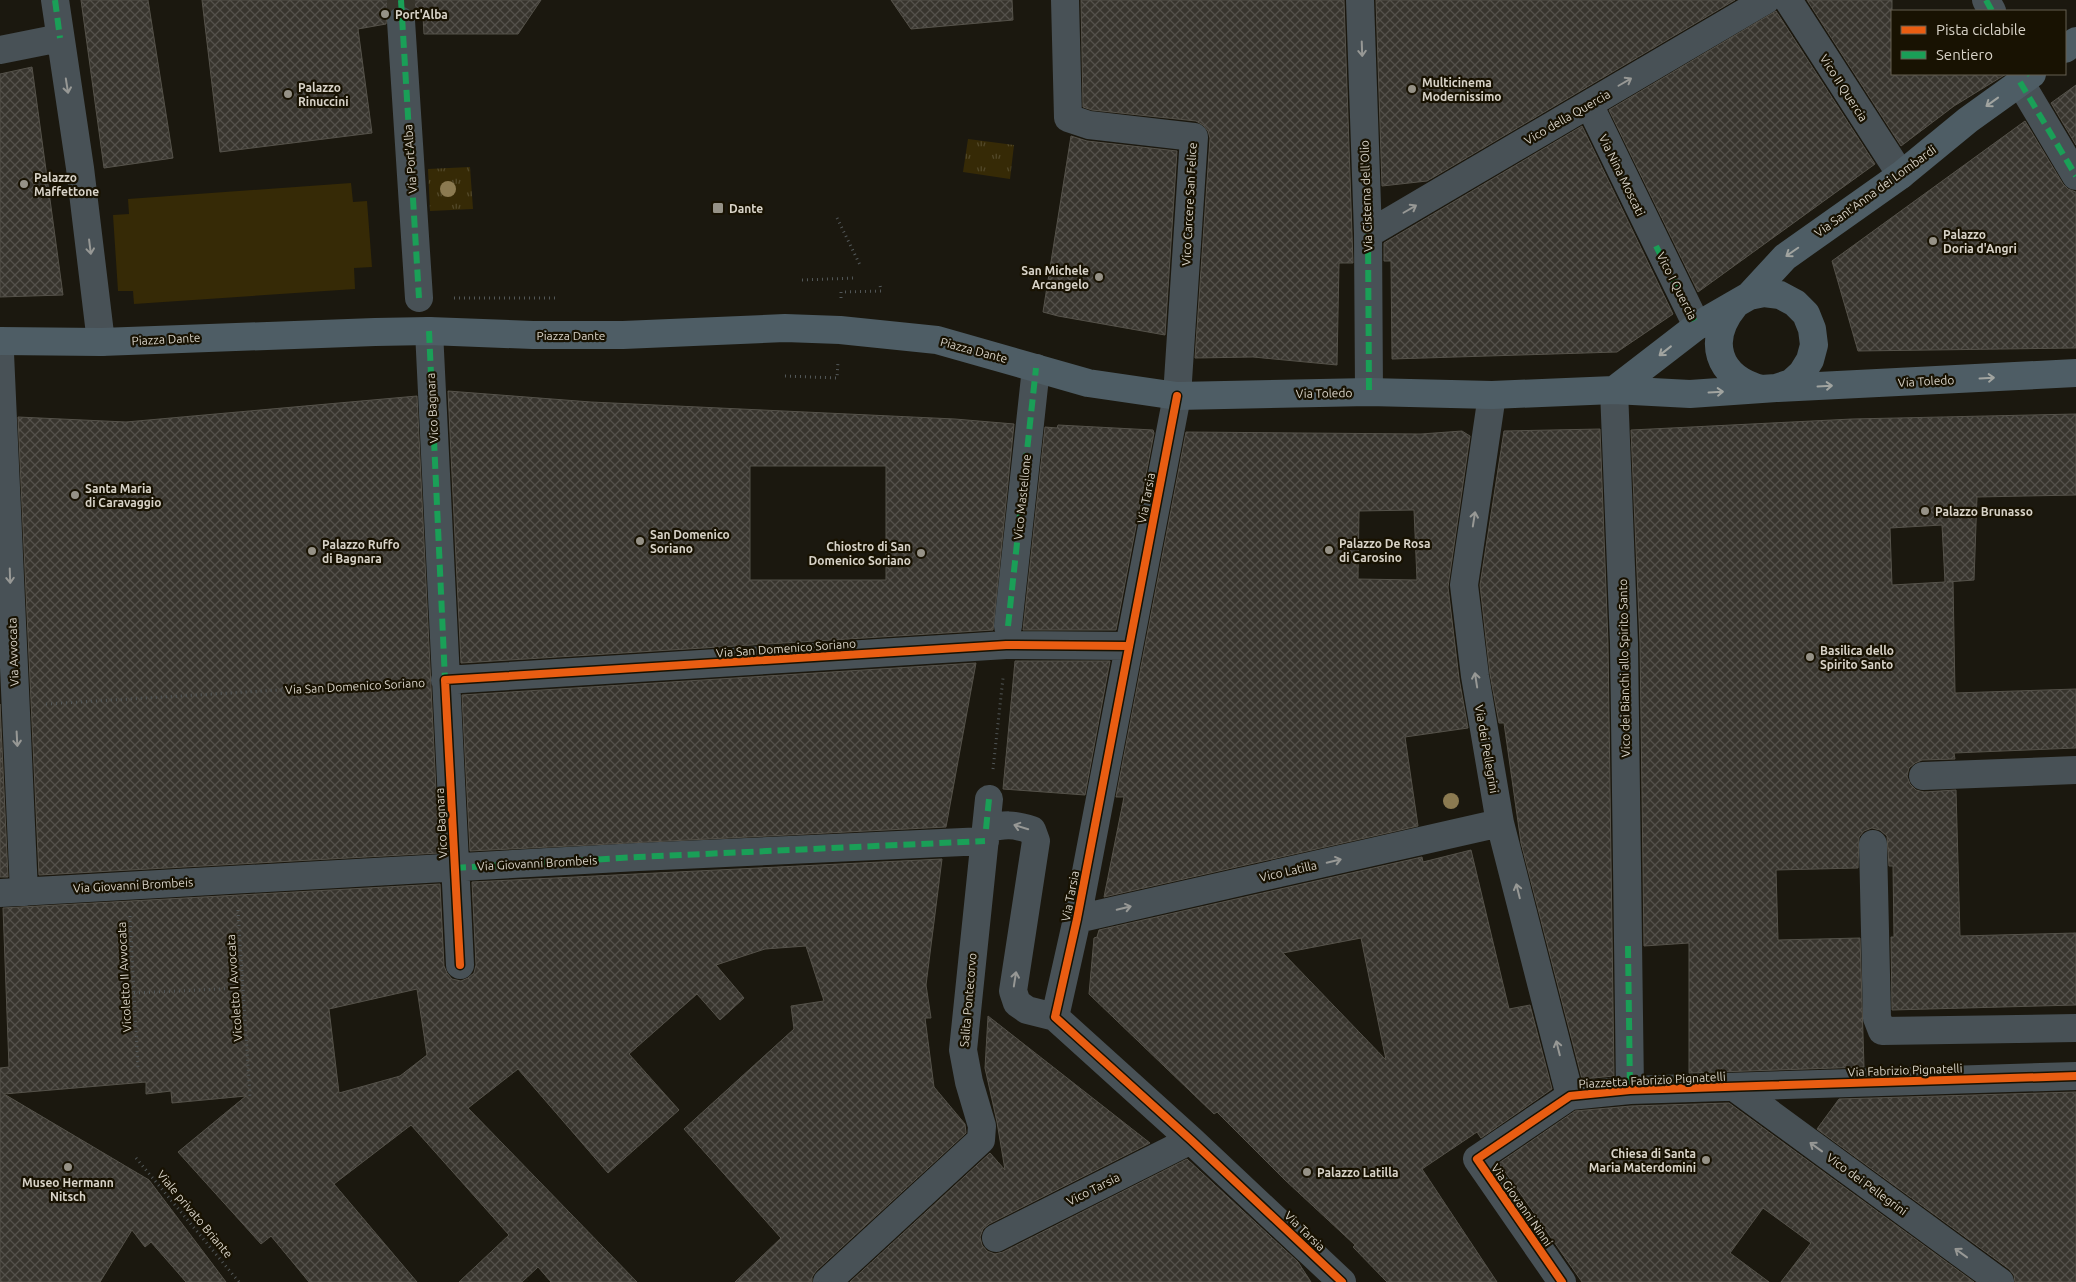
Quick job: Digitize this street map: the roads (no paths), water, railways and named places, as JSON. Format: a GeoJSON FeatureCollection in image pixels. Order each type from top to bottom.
{"type":"FeatureCollection","features":[{"type":"Feature","properties":{"kind":"main road","name":"Via Sant'Anna dei Lombardi"},"geometry":{"type":"LineString","coordinates":[[1742,301],[1786,257],[1901,175],[1968,120],[2028,76]]}},
{"type":"Feature","properties":{"kind":"main road"},"geometry":{"type":"LineString","coordinates":[[1614,390],[1697,326],[1742,301],[1764,293],[1780,295],[1794,303],[1806,314],[1812,329],[1814,345],[1810,360],[1802,373],[1790,383],[1768,389],[1746,385],[1733,376],[1724,364],[1719,348],[1719,332],[1725,317],[1742,301]]}},
{"type":"Feature","properties":{"kind":"main road","name":"Piazza Dante"},"geometry":{"type":"LineString","coordinates":[[0,341],[102,342],[328,332],[429,331],[533,336],[614,335],[785,328],[840,330],[937,340],[1036,368]]}},
{"type":"Feature","properties":{"kind":"main road","name":"Via Toledo"},"geometry":{"type":"LineString","coordinates":[[1036,368],[1088,383],[1177,396],[1369,392],[1492,396],[1614,390],[1690,394],[2076,373]]}},
{"type":"Feature","properties":{"kind":"street"},"geometry":{"type":"LineString","coordinates":[[55,0],[80,168],[102,342]]}},
{"type":"Feature","properties":{"kind":"street","name":"Vico Carcere San Felice"},"geometry":{"type":"LineString","coordinates":[[1065,0],[1068,118],[1089,125],[1194,137],[1177,396]]}},
{"type":"Feature","properties":{"kind":"street","name":"Via Cisterna dell'Olio"},"geometry":{"type":"LineString","coordinates":[[1360,0],[1368,234],[1369,392]]}},
{"type":"Feature","properties":{"kind":"street","name":"Vico della Quercia"},"geometry":{"type":"LineString","coordinates":[[1368,234],[1766,0]]}},
{"type":"Feature","properties":{"kind":"street","name":"Vico II Quercia"},"geometry":{"type":"LineString","coordinates":[[1788,0],[1901,175]]}},
{"type":"Feature","properties":{"kind":"street","name":"Via Port'Alba"},"geometry":{"type":"LineString","coordinates":[[401,21],[419,298]]}},
{"type":"Feature","properties":{"kind":"street"},"geometry":{"type":"LineString","coordinates":[[0,50],[60,38]]}},
{"type":"Feature","properties":{"kind":"street"},"geometry":{"type":"LineString","coordinates":[[2028,76],[2076,176]]}},
{"type":"Feature","properties":{"kind":"street","name":"Via Nina Moscati"},"geometry":{"type":"LineString","coordinates":[[1588,104],[1656,246]]}},
{"type":"Feature","properties":{"kind":"street","name":"Vico I Quercia"},"geometry":{"type":"LineString","coordinates":[[1656,246],[1697,326]]}},
{"type":"Feature","properties":{"kind":"street","name":"Vico Bagnara"},"geometry":{"type":"LineString","coordinates":[[429,331],[460,965]]}},
{"type":"Feature","properties":{"kind":"street","name":"Via Avvocata"},"geometry":{"type":"LineString","coordinates":[[0,353],[12,892]]}},
{"type":"Feature","properties":{"kind":"street","name":"Vico Mastellone"},"geometry":{"type":"LineString","coordinates":[[1008,626],[1036,368]]}},
{"type":"Feature","properties":{"kind":"street","name":"Vico dei Bianchi allo Spirito Santo"},"geometry":{"type":"LineString","coordinates":[[1614,390],[1624,643],[1630,1090]]}},
{"type":"Feature","properties":{"kind":"street","name":"Via Tarsia"},"geometry":{"type":"LineString","coordinates":[[1055,1017],[1077,919],[1177,396]]}},
{"type":"Feature","properties":{"kind":"street","name":"Via dei Pellegrini"},"geometry":{"type":"LineString","coordinates":[[1492,396],[1464,585],[1475,676],[1500,823],[1570,1096]]}},
{"type":"Feature","properties":{"kind":"street","name":"Via San Domenico Soriano"},"geometry":{"type":"LineString","coordinates":[[445,680],[1006,645],[1129,646]]}},
{"type":"Feature","properties":{"kind":"street"},"geometry":{"type":"LineString","coordinates":[[1923,776],[2076,770]]}},
{"type":"Feature","properties":{"kind":"street"},"geometry":{"type":"LineString","coordinates":[[985,835],[989,799]]}},
{"type":"Feature","properties":{"kind":"street","name":"Vico Latilla"},"geometry":{"type":"LineString","coordinates":[[1077,919],[1500,823]]}},
{"type":"Feature","properties":{"kind":"street","name":"Via Tarsia"},"geometry":{"type":"LineString","coordinates":[[985,835],[1003,824],[1015,824],[1032,830],[1036,841],[1013,990],[1016,1003],[1027,1010],[1055,1017],[1191,1140],[1342,1282]]}},
{"type":"Feature","properties":{"kind":"street","name":"Via Giovanni Brombeis"},"geometry":{"type":"LineString","coordinates":[[12,892],[454,868],[985,835]]}},
{"type":"Feature","properties":{"kind":"street","name":"Salita Pontecorvo"},"geometry":{"type":"LineString","coordinates":[[827,1282],[981,1140],[982,1126],[969,1082],[963,1050],[985,835]]}},
{"type":"Feature","properties":{"kind":"street"},"geometry":{"type":"LineString","coordinates":[[1873,844],[1877,1018],[1882,1032],[2076,1028]]}},
{"type":"Feature","properties":{"kind":"street","name":"Via Fabrizio Pignatelli"},"geometry":{"type":"LineString","coordinates":[[1734,1087],[2076,1076]]}},
{"type":"Feature","properties":{"kind":"street","name":"Piazzetta Fabrizio Pignatelli"},"geometry":{"type":"LineString","coordinates":[[1570,1096],[1630,1090],[1734,1087]]}},
{"type":"Feature","properties":{"kind":"street","name":"Vico dei Pellegrini"},"geometry":{"type":"LineString","coordinates":[[1734,1087],[2000,1282]]}},
{"type":"Feature","properties":{"kind":"street","name":"Via Giovanni Ninni"},"geometry":{"type":"LineString","coordinates":[[1562,1282],[1477,1159],[1570,1096]]}},
{"type":"Feature","properties":{"kind":"street","name":"Vico Tarsia"},"geometry":{"type":"LineString","coordinates":[[996,1238],[1191,1140]]}},
{"type":"Feature","properties":{"kind":"tunnel"},"geometry":{"type":"LineString","coordinates":[[401,0],[401,21]]}},
{"type":"Feature","properties":{"kind":"place","name":"Port'Alba"},"geometry":{"type":"Point","coordinates":[385,14]}},
{"type":"Feature","properties":{"kind":"place","name":"Multicinema Modernissimo"},"geometry":{"type":"Point","coordinates":[1412,89]}},
{"type":"Feature","properties":{"kind":"place","name":"Palazzo Rinuccini"},"geometry":{"type":"Point","coordinates":[288,94]}},
{"type":"Feature","properties":{"kind":"place","name":"Palazzo Maffettone"},"geometry":{"type":"Point","coordinates":[24,184]}},
{"type":"Feature","properties":{"kind":"place","name":"Dante"},"geometry":{"type":"Point","coordinates":[718,208]}},
{"type":"Feature","properties":{"kind":"place","name":"Palazzo Doria d'Angri"},"geometry":{"type":"Point","coordinates":[1933,241]}},
{"type":"Feature","properties":{"kind":"place","name":"San Michele Arcangelo"},"geometry":{"type":"Point","coordinates":[1099,277]}},
{"type":"Feature","properties":{"kind":"place","name":"Santa Maria di Caravaggio"},"geometry":{"type":"Point","coordinates":[75,495]}},
{"type":"Feature","properties":{"kind":"place","name":"Palazzo Brunasso"},"geometry":{"type":"Point","coordinates":[1925,511]}},
{"type":"Feature","properties":{"kind":"place","name":"San Domenico Soriano"},"geometry":{"type":"Point","coordinates":[640,541]}},
{"type":"Feature","properties":{"kind":"place","name":"Palazzo De Rosa di Carosino"},"geometry":{"type":"Point","coordinates":[1329,550]}},
{"type":"Feature","properties":{"kind":"place","name":"Palazzo Ruffo di Bagnara"},"geometry":{"type":"Point","coordinates":[312,551]}},
{"type":"Feature","properties":{"kind":"place","name":"Chiostro di San Domenico Soriano"},"geometry":{"type":"Point","coordinates":[921,553]}},
{"type":"Feature","properties":{"kind":"place","name":"Basilica dello Spirito Santo"},"geometry":{"type":"Point","coordinates":[1810,657]}},
{"type":"Feature","properties":{"kind":"place","name":"Chiesa di Santa Maria Materdomini"},"geometry":{"type":"Point","coordinates":[1706,1160]}},
{"type":"Feature","properties":{"kind":"place","name":"Museo Hermann Nitsch"},"geometry":{"type":"Point","coordinates":[68,1167]}},
{"type":"Feature","properties":{"kind":"place","name":"Palazzo Latilla"},"geometry":{"type":"Point","coordinates":[1307,1172]}}]}
